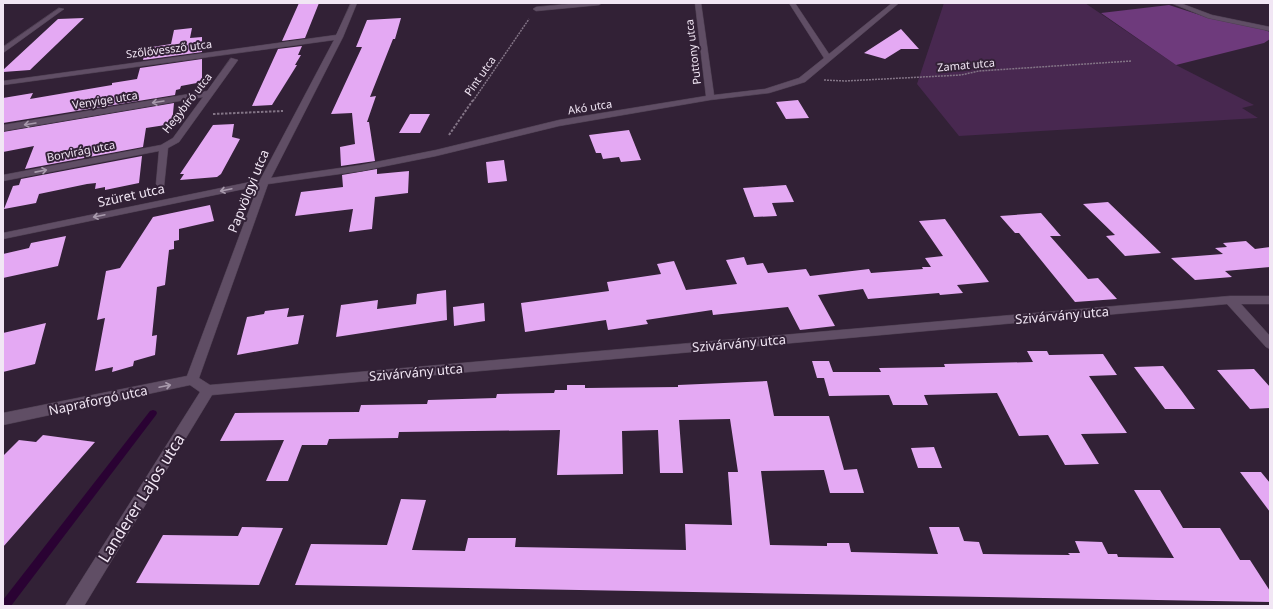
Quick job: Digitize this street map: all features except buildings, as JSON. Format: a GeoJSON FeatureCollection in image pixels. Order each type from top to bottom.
{"type":"FeatureCollection","features":[{"type":"Feature","properties":{"kind":"street","name":"Papvölgyi utca"},"geometry":{"type":"LineString","coordinates":[[192,380],[264,182],[300,110],[339,38],[354,3]]}},
{"type":"Feature","properties":{"kind":"street"},"geometry":{"type":"LineString","coordinates":[[536,8],[599,3]]}},
{"type":"Feature","properties":{"kind":"street","name":"Puttony utca"},"geometry":{"type":"LineString","coordinates":[[698,3],[710,98]]}},
{"type":"Feature","properties":{"kind":"street"},"geometry":{"type":"LineString","coordinates":[[792,3],[829,59]]}},
{"type":"Feature","properties":{"kind":"street","name":"Akó utca"},"geometry":{"type":"LineString","coordinates":[[264,182],[361,168],[436,153],[559,123],[710,98],[766,91],[802,80],[896,3]]}},
{"type":"Feature","properties":{"kind":"street"},"geometry":{"type":"LineString","coordinates":[[1174,3],[1210,16],[1270,28]]}},
{"type":"Feature","properties":{"kind":"street"},"geometry":{"type":"LineString","coordinates":[[3,51],[60,9]]}},
{"type":"Feature","properties":{"kind":"street","name":"Szőlővessző utca"},"geometry":{"type":"LineString","coordinates":[[3,83],[339,38]]}},
{"type":"Feature","properties":{"kind":"street","name":"Hegybíró utca"},"geometry":{"type":"LineString","coordinates":[[157,204],[164,148],[176,140],[234,60]]}},
{"type":"Feature","properties":{"kind":"street","name":"Venyige utca"},"geometry":{"type":"LineString","coordinates":[[3,128],[210,93]]}},
{"type":"Feature","properties":{"kind":"street","name":"Borvirág utca"},"geometry":{"type":"LineString","coordinates":[[3,178],[164,148]]}},
{"type":"Feature","properties":{"kind":"street","name":"Szüret utca"},"geometry":{"type":"LineString","coordinates":[[3,236],[264,182]]}},
{"type":"Feature","properties":{"kind":"street"},"geometry":{"type":"LineString","coordinates":[[1230,300],[1270,344]]}},
{"type":"Feature","properties":{"kind":"street","name":"Szivárvány utca"},"geometry":{"type":"LineString","coordinates":[[208,390],[1230,300],[1270,300]]}},
{"type":"Feature","properties":{"kind":"street"},"geometry":{"type":"LineString","coordinates":[[192,380],[208,390]]}},
{"type":"Feature","properties":{"kind":"street","name":"Napraforgó utca"},"geometry":{"type":"LineString","coordinates":[[3,419],[192,380]]}},
{"type":"Feature","properties":{"kind":"street","name":"Landerer Lajos utca"},"geometry":{"type":"LineString","coordinates":[[74,606],[208,390]]}},
{"type":"Feature","properties":{"kind":"path","name":"Pint utca"},"geometry":{"type":"LineString","coordinates":[[436,153],[536,8]]}},
{"type":"Feature","properties":{"kind":"path","name":"Zamat utca"},"geometry":{"type":"LineString","coordinates":[[802,80],[845,81],[961,75],[979,71],[1131,61]]}},
{"type":"Feature","properties":{"kind":"path"},"geometry":{"type":"LineString","coordinates":[[194,115],[300,110]]}},
{"type":"Feature","properties":{"kind":"shaded area"},"geometry":{"type":"Polygon","coordinates":[[[944,3],[1085,3],[1176,65],[1254,105],[1242,108],[1258,118],[959,136],[917,84],[944,3]]]}},
{"type":"Feature","properties":{"kind":"shaded area"},"geometry":{"type":"Polygon","coordinates":[[[1169,5],[1203,16],[1262,29],[1270,32],[1270,39],[1264,43],[1176,65],[1101,13],[1169,5]]]}},
{"type":"Feature","properties":{"kind":"waterway"},"geometry":{"type":"LineString","coordinates":[[5,606],[153,413]]}}]}
